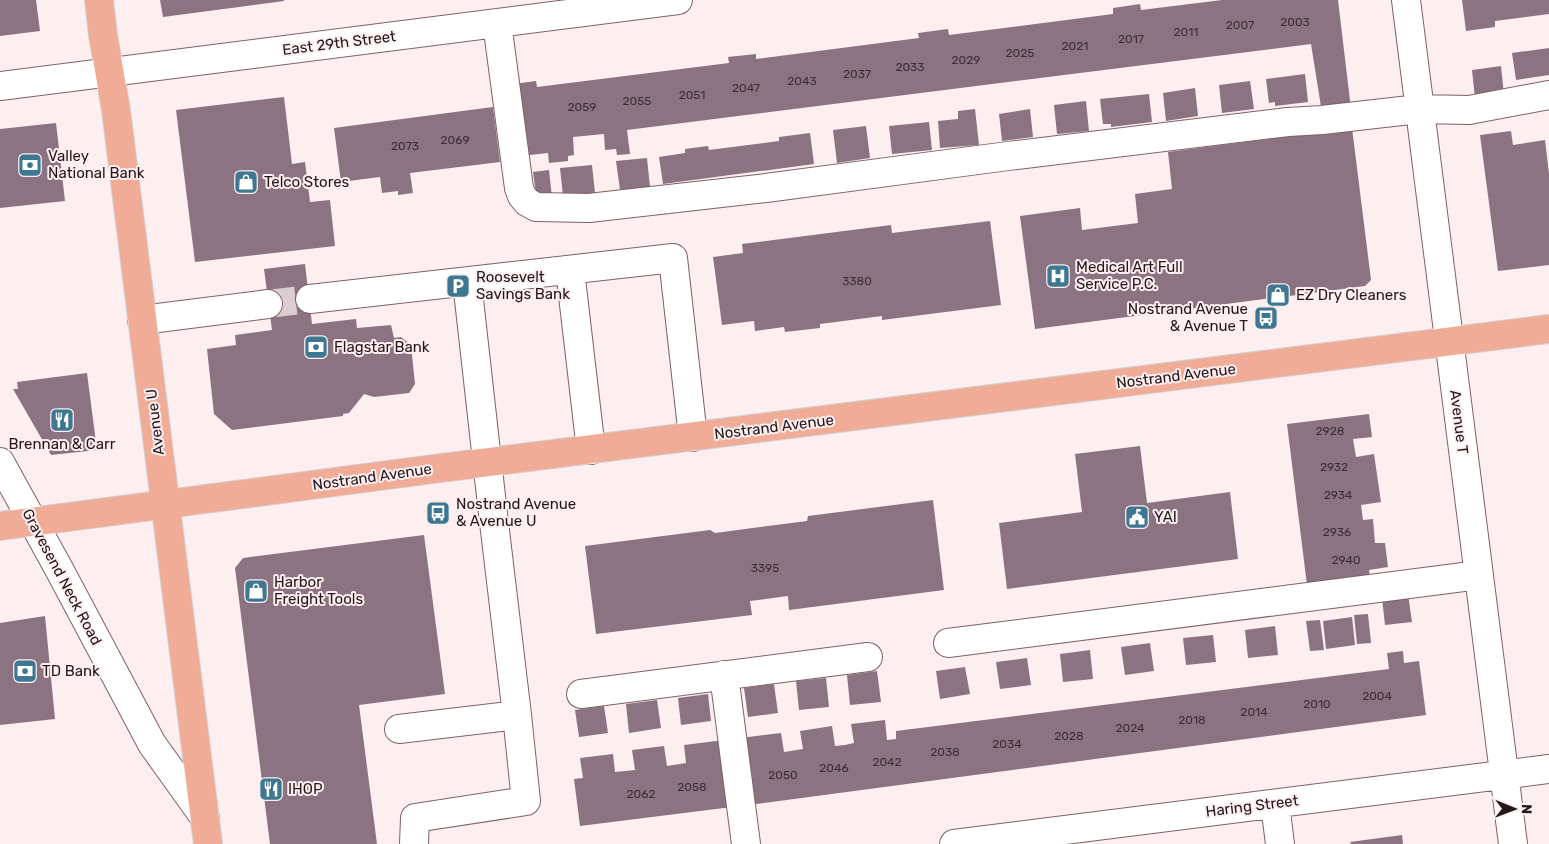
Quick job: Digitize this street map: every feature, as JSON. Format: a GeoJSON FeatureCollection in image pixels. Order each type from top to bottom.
{"type":"FeatureCollection","features":[{"type":"Feature","properties":{"kind":"main road","name":"Avenue U"},"geometry":{"type":"LineString","coordinates":[[99,0],[116,110],[206,831]]}},
{"type":"Feature","properties":{"kind":"main road","name":"Nostrand Avenue"},"geometry":{"type":"LineString","coordinates":[[0,526],[487,462],[1549,329]]}},
{"type":"Feature","properties":{"kind":"street","name":"East 29th Street"},"geometry":{"type":"LineString","coordinates":[[0,86],[678,0]]}},
{"type":"Feature","properties":{"kind":"street","name":"Avenue T"},"geometry":{"type":"LineString","coordinates":[[1406,0],[1513,844]]}},
{"type":"Feature","properties":{"kind":"street"},"geometry":{"type":"LineString","coordinates":[[497,23],[519,188],[522,196],[536,207],[589,208],[766,188],[1278,123],[1419,109],[1469,110],[1549,95]]}},
{"type":"Feature","properties":{"kind":"street"},"geometry":{"type":"LineString","coordinates":[[310,299],[673,258],[694,437]]}},
{"type":"Feature","properties":{"kind":"street"},"geometry":{"type":"LineString","coordinates":[[570,270],[591,450]]}},
{"type":"Feature","properties":{"kind":"street"},"geometry":{"type":"LineString","coordinates":[[414,844],[415,818],[526,801],[466,282]]}},
{"type":"Feature","properties":{"kind":"street"},"geometry":{"type":"LineString","coordinates":[[142,320],[268,304]]}},
{"type":"Feature","properties":{"kind":"street","name":"Gravesend Neck Road"},"geometry":{"type":"LineString","coordinates":[[0,462],[152,744],[206,831]]}},
{"type":"Feature","properties":{"kind":"street"},"geometry":{"type":"LineString","coordinates":[[948,643],[1479,575]]}},
{"type":"Feature","properties":{"kind":"street"},"geometry":{"type":"LineString","coordinates":[[581,694],[868,657]]}},
{"type":"Feature","properties":{"kind":"street"},"geometry":{"type":"LineString","coordinates":[[724,676],[746,844]]}},
{"type":"Feature","properties":{"kind":"street"},"geometry":{"type":"LineString","coordinates":[[399,730],[517,715]]}},
{"type":"Feature","properties":{"kind":"street","name":"Haring Street"},"geometry":{"type":"LineString","coordinates":[[972,843],[1549,769]]}},
{"type":"Feature","properties":{"kind":"street"},"geometry":{"type":"LineString","coordinates":[[1275,804],[1280,844]]}},
{"type":"Feature","properties":{"kind":"building"},"geometry":{"type":"Polygon","coordinates":[[[0,0],[36,0],[40,31],[0,36],[0,0]]]}},
{"type":"Feature","properties":{"kind":"building"},"geometry":{"type":"Polygon","coordinates":[[[160,0],[284,0],[284,1],[163,17],[160,0]]]}},
{"type":"Feature","properties":{"kind":"building"},"geometry":{"type":"Polygon","coordinates":[[[1222,0],[1338,0],[1351,109],[1322,113],[1311,44],[627,130],[630,154],[617,155],[616,149],[605,150],[604,134],[573,137],[574,155],[568,156],[568,161],[549,163],[548,153],[521,156],[513,84],[536,81],[537,87],[729,63],[728,57],[756,54],[756,59],[919,38],[918,33],[948,29],[949,35],[1113,14],[1113,8],[1140,4],[1141,10],[1222,0]]]}},
{"type":"Feature","properties":{"kind":"building"},"geometry":{"type":"Polygon","coordinates":[[[1462,0],[1549,0],[1549,14],[1495,21],[1495,27],[1466,31],[1462,0]]]}},
{"type":"Feature","properties":{"kind":"building"},"geometry":{"type":"Polygon","coordinates":[[[1549,48],[1549,75],[1516,80],[1512,53],[1549,48]]]}},
{"type":"Feature","properties":{"kind":"building"},"geometry":{"type":"Polygon","coordinates":[[[1501,66],[1504,95],[1475,98],[1472,70],[1501,66]]]}},
{"type":"Feature","properties":{"kind":"building"},"geometry":{"type":"Polygon","coordinates":[[[1305,74],[1308,102],[1275,106],[1275,102],[1269,103],[1266,79],[1305,74]]]}},
{"type":"Feature","properties":{"kind":"building"},"geometry":{"type":"Polygon","coordinates":[[[1250,81],[1254,109],[1222,113],[1219,85],[1250,81]]]}},
{"type":"Feature","properties":{"kind":"building"},"geometry":{"type":"Polygon","coordinates":[[[1195,88],[1198,116],[1166,121],[1163,93],[1195,88]]]}},
{"type":"Feature","properties":{"kind":"building"},"geometry":{"type":"Polygon","coordinates":[[[1149,94],[1152,122],[1111,127],[1111,124],[1103,124],[1100,99],[1149,94]]]}},
{"type":"Feature","properties":{"kind":"building","name":"Telco Stores"},"geometry":{"type":"Polygon","coordinates":[[[284,97],[292,164],[305,162],[310,202],[330,200],[335,246],[195,262],[176,110],[284,97]]]}},
{"type":"Feature","properties":{"kind":"building"},"geometry":{"type":"Polygon","coordinates":[[[1086,101],[1089,131],[1057,134],[1054,105],[1086,101]]]}},
{"type":"Feature","properties":{"kind":"building"},"geometry":{"type":"Polygon","coordinates":[[[493,107],[500,162],[410,173],[413,193],[398,195],[398,191],[382,193],[380,177],[341,182],[334,128],[493,107]]]}},
{"type":"Feature","properties":{"kind":"building"},"geometry":{"type":"Polygon","coordinates":[[[975,109],[979,145],[940,148],[938,121],[958,119],[958,111],[975,109]]]}},
{"type":"Feature","properties":{"kind":"building"},"geometry":{"type":"Polygon","coordinates":[[[1030,109],[1033,137],[1002,141],[999,114],[1030,109]]]}},
{"type":"Feature","properties":{"kind":"building"},"geometry":{"type":"Polygon","coordinates":[[[929,122],[932,150],[892,154],[889,126],[929,122]]]}},
{"type":"Feature","properties":{"kind":"building","name":"Valley National Bank"},"geometry":{"type":"Polygon","coordinates":[[[56,123],[65,201],[0,208],[0,129],[56,123]]]}},
{"type":"Feature","properties":{"kind":"building"},"geometry":{"type":"Polygon","coordinates":[[[866,126],[870,158],[837,163],[833,130],[866,126]]]}},
{"type":"Feature","properties":{"kind":"building"},"geometry":{"type":"Polygon","coordinates":[[[1352,128],[1371,280],[1365,286],[1035,329],[1020,216],[1080,208],[1082,230],[1138,223],[1135,194],[1172,189],[1168,152],[1352,128]]]}},
{"type":"Feature","properties":{"kind":"building"},"geometry":{"type":"Polygon","coordinates":[[[1511,131],[1513,145],[1545,140],[1549,174],[1549,265],[1498,271],[1480,135],[1511,131]]]}},
{"type":"Feature","properties":{"kind":"building"},"geometry":{"type":"Polygon","coordinates":[[[810,133],[814,164],[663,184],[659,157],[685,153],[685,149],[708,146],[709,150],[779,141],[779,137],[810,133]]]}},
{"type":"Feature","properties":{"kind":"building"},"geometry":{"type":"Polygon","coordinates":[[[647,158],[650,187],[620,190],[616,161],[647,158]]]}},
{"type":"Feature","properties":{"kind":"building"},"geometry":{"type":"Polygon","coordinates":[[[592,165],[595,193],[563,196],[560,168],[592,165]]]}},
{"type":"Feature","properties":{"kind":"building"},"geometry":{"type":"Polygon","coordinates":[[[549,170],[552,198],[537,201],[533,172],[549,170]]]}},
{"type":"Feature","properties":{"kind":"building"},"geometry":{"type":"Polygon","coordinates":[[[990,221],[1001,305],[882,320],[882,316],[820,324],[820,328],[785,332],[784,327],[755,331],[754,321],[722,325],[713,257],[743,253],[742,244],[891,225],[892,233],[990,221]]]}},
{"type":"Feature","properties":{"kind":"building","name":"Flagstar Bank"},"geometry":{"type":"Polygon","coordinates":[[[305,264],[312,324],[356,319],[357,328],[391,325],[394,338],[401,337],[411,345],[415,384],[409,393],[374,397],[364,394],[349,413],[343,414],[343,416],[232,430],[214,414],[207,349],[236,345],[235,335],[272,330],[264,269],[305,264]]]}},
{"type":"Feature","properties":{"kind":"building","name":"Brennan & Carr"},"geometry":{"type":"Polygon","coordinates":[[[87,373],[97,450],[51,455],[13,389],[18,389],[17,382],[87,373]]]}},
{"type":"Feature","properties":{"kind":"building"},"geometry":{"type":"Polygon","coordinates":[[[1369,414],[1372,437],[1353,439],[1356,457],[1374,454],[1381,502],[1361,505],[1363,520],[1373,519],[1375,543],[1385,543],[1388,567],[1369,570],[1370,577],[1307,585],[1287,424],[1369,414]]]}},
{"type":"Feature","properties":{"kind":"building","name":"YAI"},"geometry":{"type":"Polygon","coordinates":[[[1140,446],[1147,503],[1230,492],[1238,559],[1007,589],[999,523],[1082,512],[1075,454],[1140,446]]]}},
{"type":"Feature","properties":{"kind":"building"},"geometry":{"type":"Polygon","coordinates":[[[933,500],[944,590],[789,610],[788,596],[750,601],[752,615],[596,634],[585,546],[710,530],[715,533],[807,521],[808,516],[933,500]]]}},
{"type":"Feature","properties":{"kind":"building"},"geometry":{"type":"Polygon","coordinates":[[[424,535],[445,694],[359,705],[377,844],[270,844],[235,568],[243,558],[424,535]]]}},
{"type":"Feature","properties":{"kind":"building"},"geometry":{"type":"Polygon","coordinates":[[[1408,594],[1412,622],[1385,625],[1382,598],[1408,594]]]}},
{"type":"Feature","properties":{"kind":"building"},"geometry":{"type":"Polygon","coordinates":[[[1368,614],[1371,643],[1357,644],[1354,615],[1368,614]]]}},
{"type":"Feature","properties":{"kind":"building","name":"TD Bank"},"geometry":{"type":"Polygon","coordinates":[[[45,616],[55,719],[0,725],[0,623],[45,616]]]}},
{"type":"Feature","properties":{"kind":"building"},"geometry":{"type":"Polygon","coordinates":[[[1352,617],[1355,645],[1326,649],[1323,621],[1352,617]]]}},
{"type":"Feature","properties":{"kind":"building"},"geometry":{"type":"Polygon","coordinates":[[[1320,620],[1324,650],[1310,651],[1306,621],[1320,620]]]}},
{"type":"Feature","properties":{"kind":"building"},"geometry":{"type":"Polygon","coordinates":[[[1275,626],[1278,655],[1248,658],[1245,630],[1275,626]]]}},
{"type":"Feature","properties":{"kind":"building"},"geometry":{"type":"Polygon","coordinates":[[[1213,635],[1216,662],[1186,665],[1183,638],[1213,635]]]}},
{"type":"Feature","properties":{"kind":"building"},"geometry":{"type":"Polygon","coordinates":[[[1150,643],[1154,671],[1125,675],[1121,647],[1150,643]]]}},
{"type":"Feature","properties":{"kind":"building"},"geometry":{"type":"Polygon","coordinates":[[[1090,650],[1093,679],[1063,682],[1060,654],[1090,650]]]}},
{"type":"Feature","properties":{"kind":"building"},"geometry":{"type":"Polygon","coordinates":[[[1403,651],[1404,663],[1419,661],[1426,715],[749,805],[740,738],[781,733],[784,752],[803,749],[800,731],[832,726],[835,746],[845,745],[854,743],[851,724],[885,720],[887,740],[896,739],[896,731],[1389,669],[1387,653],[1403,651]]]}},
{"type":"Feature","properties":{"kind":"building"},"geometry":{"type":"Polygon","coordinates":[[[1027,658],[1031,685],[1000,689],[996,662],[1027,658]]]}},
{"type":"Feature","properties":{"kind":"building"},"geometry":{"type":"Polygon","coordinates":[[[965,667],[970,694],[940,699],[936,671],[965,667]]]}},
{"type":"Feature","properties":{"kind":"building"},"geometry":{"type":"Polygon","coordinates":[[[877,671],[881,702],[850,705],[847,675],[877,671]]]}},
{"type":"Feature","properties":{"kind":"building"},"geometry":{"type":"Polygon","coordinates":[[[826,678],[829,707],[799,710],[796,681],[826,678]]]}},
{"type":"Feature","properties":{"kind":"building"},"geometry":{"type":"Polygon","coordinates":[[[774,684],[778,713],[748,717],[744,688],[774,684]]]}},
{"type":"Feature","properties":{"kind":"building"},"geometry":{"type":"Polygon","coordinates":[[[708,694],[711,721],[681,725],[678,698],[708,694]]]}},
{"type":"Feature","properties":{"kind":"building"},"geometry":{"type":"Polygon","coordinates":[[[657,700],[661,728],[629,733],[626,704],[657,700]]]}},
{"type":"Feature","properties":{"kind":"building"},"geometry":{"type":"Polygon","coordinates":[[[604,706],[608,733],[579,737],[575,710],[604,706]]]}},
{"type":"Feature","properties":{"kind":"building"},"geometry":{"type":"Polygon","coordinates":[[[724,740],[732,807],[580,826],[574,779],[583,778],[580,758],[613,754],[615,772],[635,770],[632,750],[664,746],[667,766],[686,763],[684,745],[724,740]]]}},
{"type":"Feature","properties":{"kind":"building"},"geometry":{"type":"Polygon","coordinates":[[[1402,835],[1403,844],[1351,844],[1350,842],[1402,835]]]}},
{"type":"Feature","properties":{"kind":"tunnel"},"geometry":{"type":"LineString","coordinates":[[268,304],[310,299]]}},
{"type":"Feature","properties":{"kind":"place","name":"Valley National Bank"},"geometry":{"type":"Point","coordinates":[30,165]}},
{"type":"Feature","properties":{"kind":"place","name":"Telco Stores"},"geometry":{"type":"Point","coordinates":[246,182]}},
{"type":"Feature","properties":{"kind":"place","name":"Medical Art Full Service P.C."},"geometry":{"type":"Point","coordinates":[1058,276]}},
{"type":"Feature","properties":{"kind":"place","name":"Roosevelt Savings Bank"},"geometry":{"type":"Point","coordinates":[458,286]}},
{"type":"Feature","properties":{"kind":"place","name":"EZ Dry Cleaners"},"geometry":{"type":"Point","coordinates":[1278,295]}},
{"type":"Feature","properties":{"kind":"place","name":"Nostrand Avenue & Avenue T"},"geometry":{"type":"Point","coordinates":[1266,318]}},
{"type":"Feature","properties":{"kind":"place","name":"Flagstar Bank"},"geometry":{"type":"Point","coordinates":[316,347]}},
{"type":"Feature","properties":{"kind":"place","name":"Brennan & Carr"},"geometry":{"type":"Point","coordinates":[62,420]}},
{"type":"Feature","properties":{"kind":"place","name":"Nostrand Avenue & Avenue U"},"geometry":{"type":"Point","coordinates":[438,513]}},
{"type":"Feature","properties":{"kind":"place","name":"YAI"},"geometry":{"type":"Point","coordinates":[1137,517]}},
{"type":"Feature","properties":{"kind":"place","name":"Harbor Freight Tools"},"geometry":{"type":"Point","coordinates":[256,591]}},
{"type":"Feature","properties":{"kind":"place","name":"TD Bank"},"geometry":{"type":"Point","coordinates":[25,671]}},
{"type":"Feature","properties":{"kind":"place","name":"IHOP"},"geometry":{"type":"Point","coordinates":[271,789]}}]}
